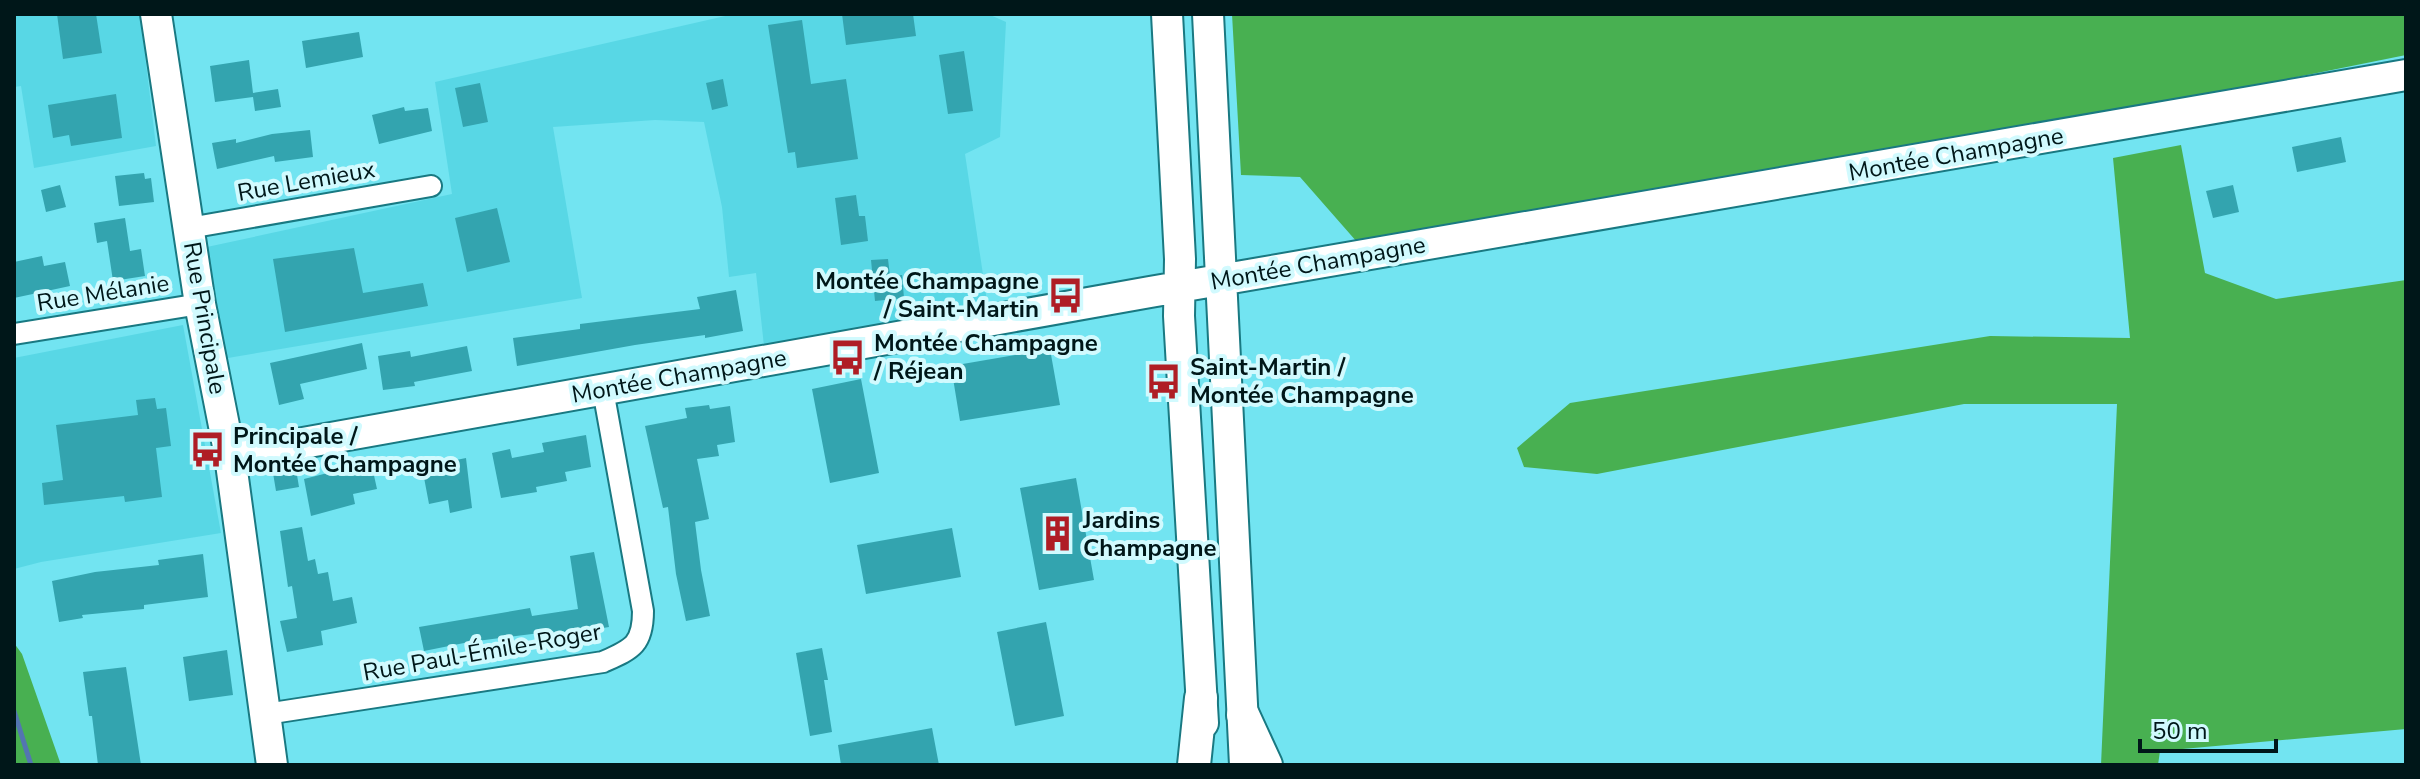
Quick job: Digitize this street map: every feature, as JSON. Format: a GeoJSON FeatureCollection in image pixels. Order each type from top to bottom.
{"type":"FeatureCollection","features":[{"type":"Feature","properties":{"kind":"main road"},"geometry":{"type":"LineString","coordinates":[[1194,765],[1201,698]]}},
{"type":"Feature","properties":{"kind":"main road"},"geometry":{"type":"LineString","coordinates":[[1243,715],[1266,765]]}},
{"type":"Feature","properties":{"kind":"street","name":"Rue Principale"},"geometry":{"type":"LineString","coordinates":[[156,14],[200,304],[230,456],[272,765]]}},
{"type":"Feature","properties":{"kind":"street"},"geometry":{"type":"LineString","coordinates":[[1167,14],[1179,316],[1205,765]]}},
{"type":"Feature","properties":{"kind":"street"},"geometry":{"type":"LineString","coordinates":[[1208,14],[1245,765]]}},
{"type":"Feature","properties":{"kind":"street","name":"Montée Champagne"},"geometry":{"type":"LineString","coordinates":[[230,456],[1180,287],[2406,75]]}},
{"type":"Feature","properties":{"kind":"street","name":"Rue Lemieux"},"geometry":{"type":"LineString","coordinates":[[189,228],[431,186]]}},
{"type":"Feature","properties":{"kind":"street","name":"Rue Mélanie"},"geometry":{"type":"LineString","coordinates":[[14,334],[200,304]]}},
{"type":"Feature","properties":{"kind":"street","name":"Rue Paul-Émile-Roger"},"geometry":{"type":"LineString","coordinates":[[266,714],[603,662],[630,650],[643,631],[643,611],[603,390]]}},
{"type":"Feature","properties":{"kind":"shaded area"},"geometry":{"type":"Polygon","coordinates":[[[14,14],[140,14],[156,146],[34,168],[21,86],[14,87],[14,14]]]}},
{"type":"Feature","properties":{"kind":"shaded area"},"geometry":{"type":"Polygon","coordinates":[[[734,14],[988,14],[1006,22],[1000,137],[965,154],[988,308],[764,346],[756,273],[729,277],[722,207],[704,122],[655,120],[553,127],[582,298],[222,359],[207,247],[452,194],[435,82],[734,14]]]}},
{"type":"Feature","properties":{"kind":"shaded area"},"geometry":{"type":"Polygon","coordinates":[[[183,325],[221,533],[14,569],[14,358],[183,325]]]}},
{"type":"Feature","properties":{"kind":"green space"},"geometry":{"type":"Polygon","coordinates":[[[1232,14],[2406,14],[2406,55],[2140,109],[1357,242],[1300,177],[1241,175],[1232,14]]]}},
{"type":"Feature","properties":{"kind":"green space"},"geometry":{"type":"Polygon","coordinates":[[[2181,145],[2205,273],[2276,299],[2406,280],[2406,729],[2160,751],[2158,765],[2101,765],[2117,404],[1964,404],[1597,474],[1524,467],[1517,448],[1570,403],[1990,336],[2130,338],[2113,158],[2181,145]]]}},
{"type":"Feature","properties":{"kind":"green space"},"geometry":{"type":"Polygon","coordinates":[[[14,643],[22,654],[61,765],[14,765],[14,643]]]}},
{"type":"Feature","properties":{"kind":"building"},"geometry":{"type":"Polygon","coordinates":[[[57,14],[96,14],[102,53],[63,59],[57,14]]]}},
{"type":"Feature","properties":{"kind":"building"},"geometry":{"type":"Polygon","coordinates":[[[842,14],[913,14],[916,36],[846,45],[842,14]]]}},
{"type":"Feature","properties":{"kind":"building"},"geometry":{"type":"Polygon","coordinates":[[[802,20],[811,84],[846,79],[858,159],[797,168],[795,152],[788,153],[768,25],[802,20]]]}},
{"type":"Feature","properties":{"kind":"building"},"geometry":{"type":"Polygon","coordinates":[[[359,32],[363,57],[306,68],[302,41],[359,32]]]}},
{"type":"Feature","properties":{"kind":"building"},"geometry":{"type":"Polygon","coordinates":[[[964,51],[973,111],[948,114],[939,55],[964,51]]]}},
{"type":"Feature","properties":{"kind":"building"},"geometry":{"type":"Polygon","coordinates":[[[249,60],[253,93],[278,89],[281,107],[255,111],[253,97],[215,102],[210,66],[249,60]]]}},
{"type":"Feature","properties":{"kind":"building"},"geometry":{"type":"Polygon","coordinates":[[[723,79],[728,106],[712,110],[706,83],[723,79]]]}},
{"type":"Feature","properties":{"kind":"building"},"geometry":{"type":"Polygon","coordinates":[[[480,83],[488,122],[463,127],[455,88],[480,83]]]}},
{"type":"Feature","properties":{"kind":"building"},"geometry":{"type":"Polygon","coordinates":[[[116,94],[122,138],[71,146],[69,135],[53,138],[48,105],[116,94]]]}},
{"type":"Feature","properties":{"kind":"building"},"geometry":{"type":"Polygon","coordinates":[[[404,107],[405,111],[428,108],[432,131],[379,144],[372,115],[404,107]]]}},
{"type":"Feature","properties":{"kind":"building"},"geometry":{"type":"Polygon","coordinates":[[[310,130],[313,157],[275,162],[274,156],[217,169],[212,143],[236,139],[236,143],[272,134],[310,130]]]}},
{"type":"Feature","properties":{"kind":"building"},"geometry":{"type":"Polygon","coordinates":[[[2341,137],[2346,162],[2297,172],[2292,147],[2341,137]]]}},
{"type":"Feature","properties":{"kind":"building"},"geometry":{"type":"Polygon","coordinates":[[[144,173],[145,179],[151,178],[154,202],[119,206],[115,176],[144,173]]]}},
{"type":"Feature","properties":{"kind":"building"},"geometry":{"type":"Polygon","coordinates":[[[60,185],[66,207],[46,212],[41,190],[60,185]]]}},
{"type":"Feature","properties":{"kind":"building"},"geometry":{"type":"Polygon","coordinates":[[[2233,185],[2239,212],[2213,218],[2206,191],[2233,185]]]}},
{"type":"Feature","properties":{"kind":"building"},"geometry":{"type":"Polygon","coordinates":[[[856,195],[859,216],[865,216],[868,241],[841,245],[835,198],[856,195]]]}},
{"type":"Feature","properties":{"kind":"building"},"geometry":{"type":"Polygon","coordinates":[[[497,208],[510,262],[467,272],[455,218],[497,208]]]}},
{"type":"Feature","properties":{"kind":"building"},"geometry":{"type":"Polygon","coordinates":[[[125,218],[130,251],[141,249],[145,276],[113,281],[107,241],[97,243],[94,223],[125,218]]]}},
{"type":"Feature","properties":{"kind":"building"},"geometry":{"type":"Polygon","coordinates":[[[354,248],[363,293],[423,283],[428,306],[285,332],[273,259],[354,248]]]}},
{"type":"Feature","properties":{"kind":"building"},"geometry":{"type":"Polygon","coordinates":[[[42,256],[44,266],[65,262],[70,286],[14,298],[14,262],[42,256]]]}},
{"type":"Feature","properties":{"kind":"building"},"geometry":{"type":"Polygon","coordinates":[[[888,259],[890,276],[902,275],[904,298],[875,301],[871,260],[888,259]]]}},
{"type":"Feature","properties":{"kind":"building"},"geometry":{"type":"Polygon","coordinates":[[[736,290],[743,331],[635,345],[517,366],[513,338],[580,329],[580,324],[700,309],[697,297],[736,290]]]}},
{"type":"Feature","properties":{"kind":"building"},"geometry":{"type":"Polygon","coordinates":[[[362,343],[367,369],[300,384],[304,399],[279,405],[270,363],[362,343]]]}},
{"type":"Feature","properties":{"kind":"building"},"geometry":{"type":"Polygon","coordinates":[[[467,346],[472,371],[414,382],[415,386],[383,390],[378,356],[410,351],[411,357],[467,346]]]}},
{"type":"Feature","properties":{"kind":"building"},"geometry":{"type":"Polygon","coordinates":[[[1050,349],[1060,405],[960,421],[951,366],[1050,349]]]}},
{"type":"Feature","properties":{"kind":"building"},"geometry":{"type":"Polygon","coordinates":[[[861,379],[879,473],[830,483],[812,389],[861,379]]]}},
{"type":"Feature","properties":{"kind":"building"},"geometry":{"type":"Polygon","coordinates":[[[155,398],[157,409],[166,408],[171,446],[156,448],[162,497],[125,502],[124,496],[44,505],[42,483],[63,480],[56,425],[138,415],[136,400],[155,398]]]}},
{"type":"Feature","properties":{"kind":"building"},"geometry":{"type":"Polygon","coordinates":[[[709,405],[710,409],[730,406],[735,442],[717,445],[719,456],[697,459],[709,519],[695,522],[710,616],[686,621],[676,574],[668,507],[663,508],[645,426],[687,418],[685,408],[709,405]]]}},
{"type":"Feature","properties":{"kind":"building"},"geometry":{"type":"Polygon","coordinates":[[[586,435],[591,467],[565,472],[567,481],[536,487],[537,492],[501,498],[492,453],[510,449],[512,458],[544,452],[542,443],[586,435]]]}},
{"type":"Feature","properties":{"kind":"building"},"geometry":{"type":"Polygon","coordinates":[[[466,458],[472,508],[450,513],[448,500],[429,504],[422,467],[466,458]]]}},
{"type":"Feature","properties":{"kind":"building"},"geometry":{"type":"Polygon","coordinates":[[[371,462],[377,489],[353,494],[355,504],[311,516],[304,479],[371,462]]]}},
{"type":"Feature","properties":{"kind":"building"},"geometry":{"type":"Polygon","coordinates":[[[295,463],[299,487],[276,491],[272,467],[295,463]]]}},
{"type":"Feature","properties":{"kind":"building","name":"Jardins Champagne"},"geometry":{"type":"Polygon","coordinates":[[[1076,478],[1094,580],[1039,590],[1020,488],[1076,478]]]}},
{"type":"Feature","properties":{"kind":"building"},"geometry":{"type":"Polygon","coordinates":[[[302,527],[308,561],[315,559],[318,574],[328,572],[333,601],[352,597],[357,623],[321,631],[323,645],[287,652],[280,621],[297,618],[292,586],[288,587],[280,531],[302,527]]]}},
{"type":"Feature","properties":{"kind":"building"},"geometry":{"type":"Polygon","coordinates":[[[952,528],[961,577],[866,594],[857,545],[952,528]]]}},
{"type":"Feature","properties":{"kind":"building"},"geometry":{"type":"Polygon","coordinates":[[[594,552],[609,627],[549,637],[548,632],[469,642],[424,651],[419,627],[530,608],[532,616],[578,609],[570,556],[594,552]]]}},
{"type":"Feature","properties":{"kind":"building"},"geometry":{"type":"Polygon","coordinates":[[[203,554],[208,597],[144,605],[144,609],[82,615],[83,618],[59,622],[52,581],[95,572],[159,565],[158,560],[203,554]]]}},
{"type":"Feature","properties":{"kind":"building"},"geometry":{"type":"Polygon","coordinates":[[[1046,622],[1064,716],[1015,726],[997,632],[1046,622]]]}},
{"type":"Feature","properties":{"kind":"building"},"geometry":{"type":"Polygon","coordinates":[[[822,648],[832,732],[810,736],[796,653],[822,648]]]}},
{"type":"Feature","properties":{"kind":"building"},"geometry":{"type":"Polygon","coordinates":[[[227,650],[233,695],[189,701],[183,657],[227,650]]]}},
{"type":"Feature","properties":{"kind":"building"},"geometry":{"type":"Polygon","coordinates":[[[126,667],[141,765],[98,765],[83,672],[126,667]]]}},
{"type":"Feature","properties":{"kind":"building"},"geometry":{"type":"Polygon","coordinates":[[[932,728],[939,765],[841,765],[838,745],[932,728]]]}},
{"type":"Feature","properties":{"kind":"waterway"},"geometry":{"type":"LineString","coordinates":[[14,711],[31,765]]}},
{"type":"Feature","properties":{"kind":"place","name":"Montée Champagne / Saint-Martin"},"geometry":{"type":"Point","coordinates":[1065,295]}},
{"type":"Feature","properties":{"kind":"place","name":"Montée Champagne / Réjean"},"geometry":{"type":"Point","coordinates":[848,357]}},
{"type":"Feature","properties":{"kind":"place","name":"Saint-Martin / Montée Champagne"},"geometry":{"type":"Point","coordinates":[1164,381]}},
{"type":"Feature","properties":{"kind":"place","name":"Principale / Montée Champagne"},"geometry":{"type":"Point","coordinates":[207,450]}},
{"type":"Feature","properties":{"kind":"place","name":"Jardins Champagne"},"geometry":{"type":"Point","coordinates":[1057,534]}}]}
